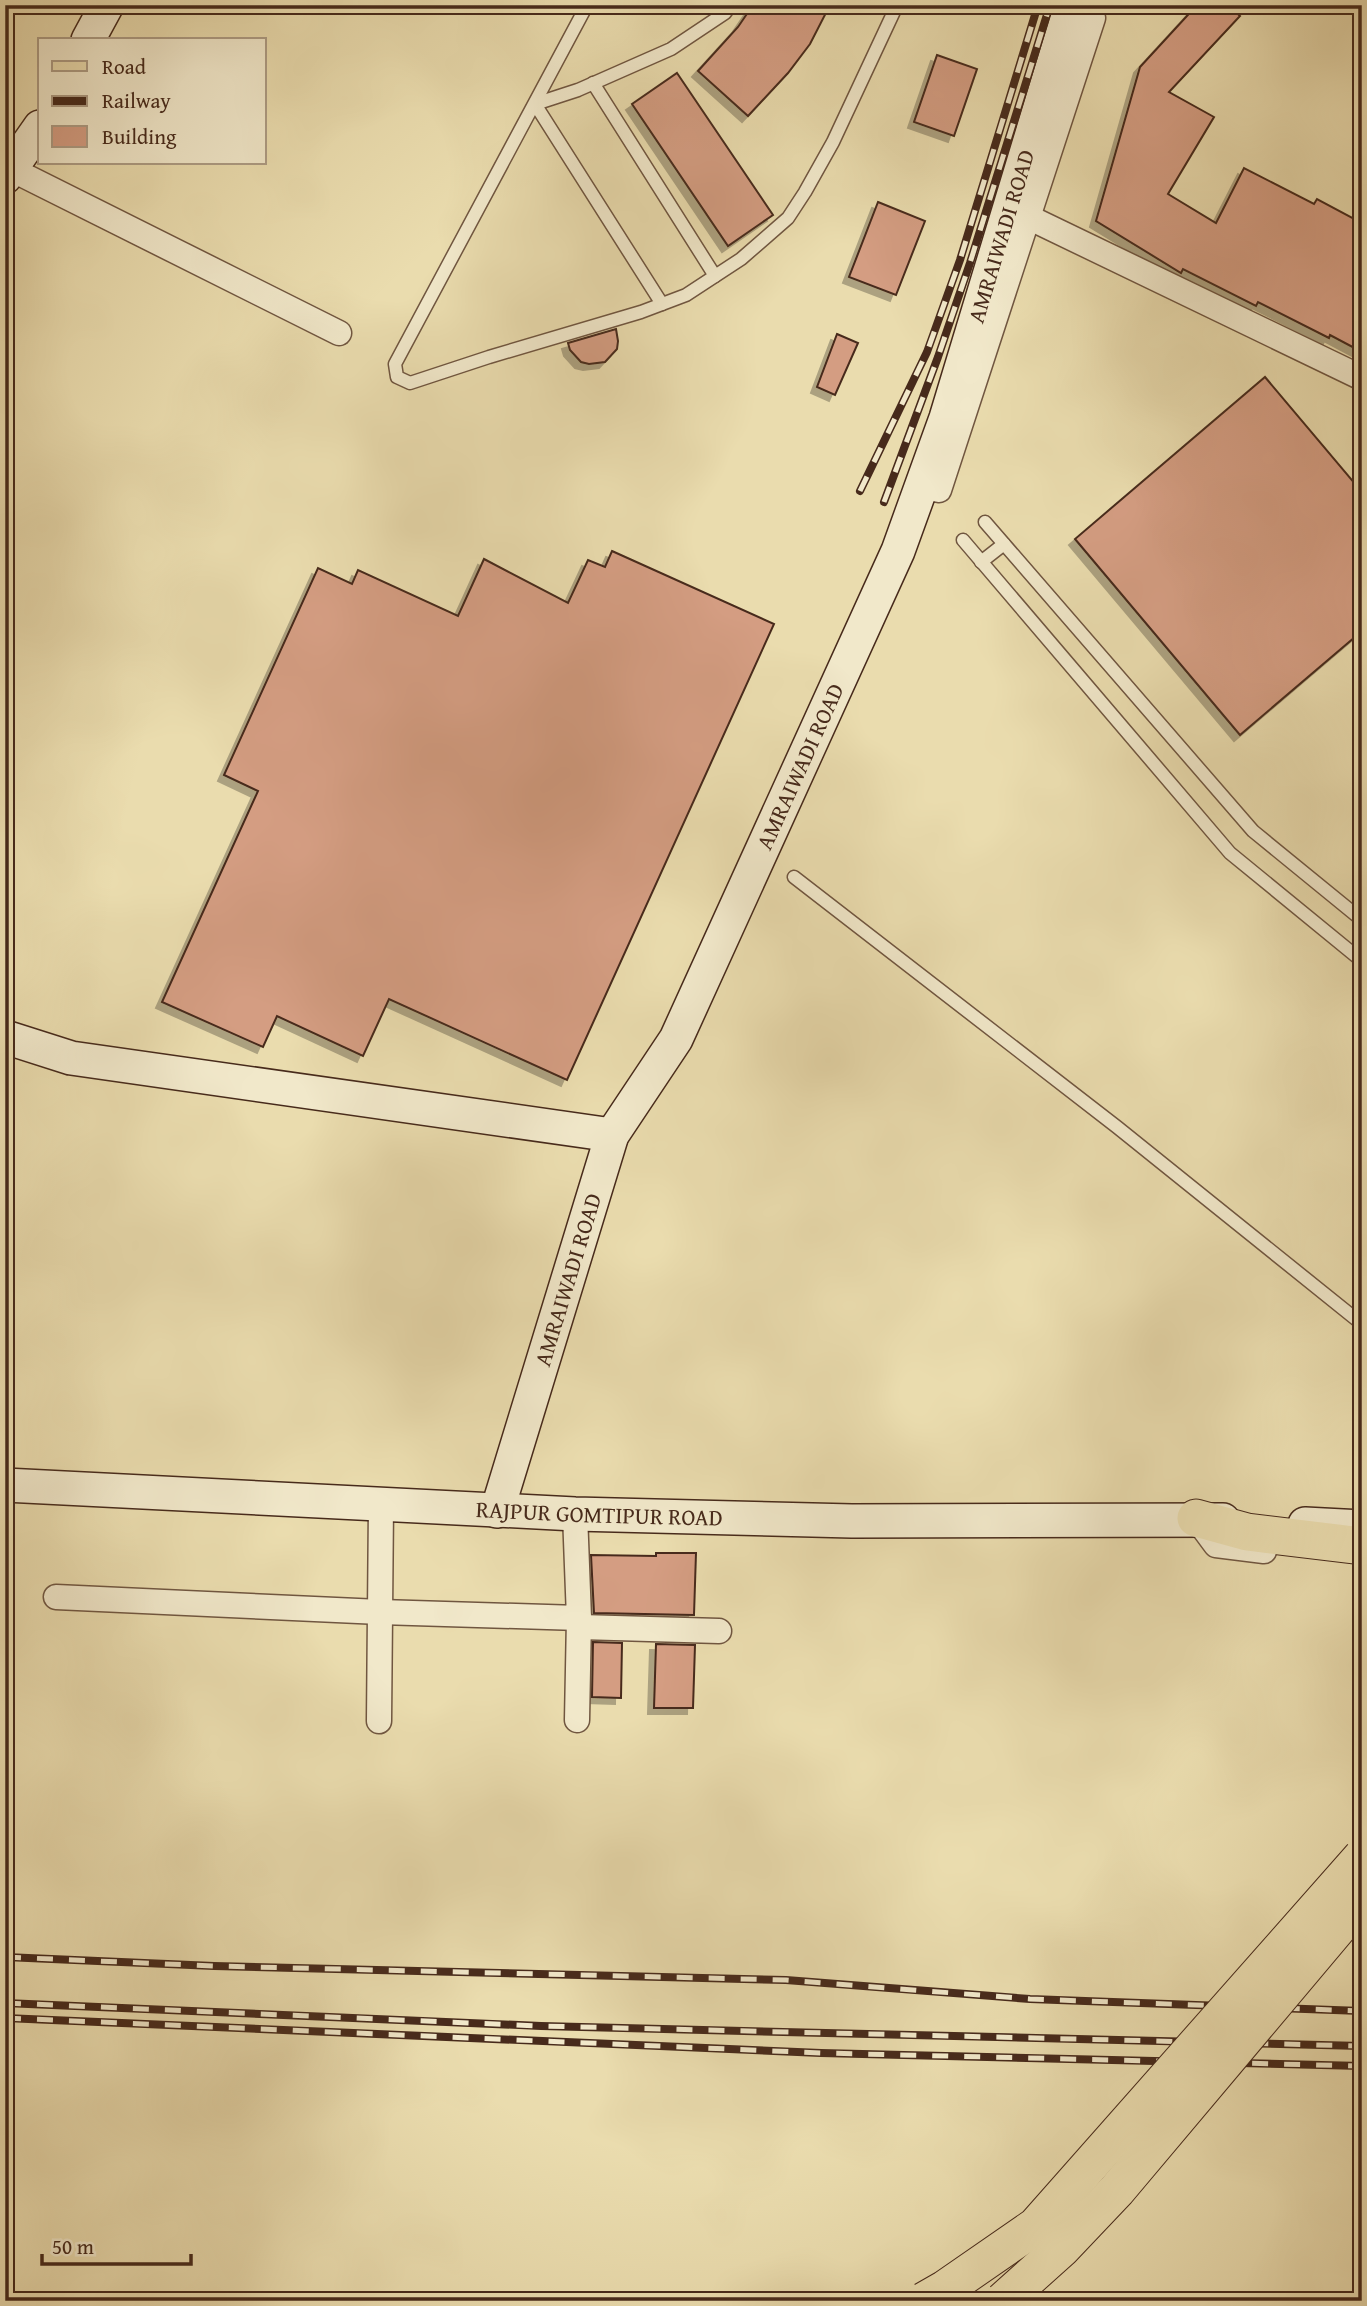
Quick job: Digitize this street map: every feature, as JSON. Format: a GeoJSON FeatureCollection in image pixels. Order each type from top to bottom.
{"type":"FeatureCollection","features":[{"type":"Feature","properties":{"kind":"main road"},"geometry":{"type":"LineString","coordinates":[[89,38],[107,5]]}},
{"type":"Feature","properties":{"kind":"main road","name":"AMRAIWADI ROAD"},"geometry":{"type":"LineString","coordinates":[[498,1511],[612,1135],[676,1039],[898,551],[946,418],[1072,5]]}},
{"type":"Feature","properties":{"kind":"main road"},"geometry":{"type":"LineString","coordinates":[[7,171],[38,130]]}},
{"type":"Feature","properties":{"kind":"main road"},"geometry":{"type":"LineString","coordinates":[[5,1037],[71,1058],[612,1135]]}},
{"type":"Feature","properties":{"kind":"main road","name":"RAJPUR GOMTIPUR ROAD"},"geometry":{"type":"LineString","coordinates":[[5,1485],[575,1514],[852,1521],[1196,1518],[1362,1527]]}},
{"type":"Feature","properties":{"kind":"main road"},"geometry":{"type":"LineString","coordinates":[[1196,1518],[1247,1532],[1362,1546]]}},
{"type":"Feature","properties":{"kind":"main road"},"geometry":{"type":"LineString","coordinates":[[924,2301],[1036,2226],[1362,1857]]}},
{"type":"Feature","properties":{"kind":"main road"},"geometry":{"type":"LineString","coordinates":[[1003,2301],[1061,2249],[1117,2190],[1362,1899]]}},
{"type":"Feature","properties":{"kind":"street"},"geometry":{"type":"LineString","coordinates":[[921,487],[939,490],[1093,18],[1072,5]]}},
{"type":"Feature","properties":{"kind":"street"},"geometry":{"type":"LineString","coordinates":[[7,171],[339,333]]}},
{"type":"Feature","properties":{"kind":"street"},"geometry":{"type":"LineString","coordinates":[[1028,217],[1362,378]]}},
{"type":"Feature","properties":{"kind":"street"},"geometry":{"type":"LineString","coordinates":[[379,1721],[381,1505]]}},
{"type":"Feature","properties":{"kind":"street"},"geometry":{"type":"LineString","coordinates":[[575,1514],[579,1623],[577,1720]]}},
{"type":"Feature","properties":{"kind":"street"},"geometry":{"type":"LineString","coordinates":[[1196,1518],[1216,1545],[1362,1564]]}},
{"type":"Feature","properties":{"kind":"street"},"geometry":{"type":"LineString","coordinates":[[56,1597],[719,1631]]}},
{"type":"Feature","properties":{"kind":"lane"},"geometry":{"type":"LineString","coordinates":[[587,5],[395,364],[397,377],[410,383],[662,304],[686,295],[741,259],[788,218],[833,142],[897,5]]}},
{"type":"Feature","properties":{"kind":"lane"},"geometry":{"type":"LineString","coordinates":[[535,104],[578,90],[671,49],[725,13],[731,5]]}},
{"type":"Feature","properties":{"kind":"lane"},"geometry":{"type":"LineString","coordinates":[[593,83],[715,276]]}},
{"type":"Feature","properties":{"kind":"lane"},"geometry":{"type":"LineString","coordinates":[[535,104],[662,304]]}},
{"type":"Feature","properties":{"kind":"lane"},"geometry":{"type":"LineString","coordinates":[[985,523],[1253,831],[1362,920]]}},
{"type":"Feature","properties":{"kind":"lane"},"geometry":{"type":"LineString","coordinates":[[963,540],[1230,853],[1362,961]]}},
{"type":"Feature","properties":{"kind":"lane"},"geometry":{"type":"LineString","coordinates":[[981,562],[1004,544]]}},
{"type":"Feature","properties":{"kind":"lane"},"geometry":{"type":"LineString","coordinates":[[794,877],[1117,1127],[1362,1324]]}},
{"type":"Feature","properties":{"kind":"building"},"geometry":{"type":"Polygon","coordinates":[[[753,5],[830,5],[810,44],[788,73],[748,116],[698,71],[738,27],[753,5]]]}},
{"type":"Feature","properties":{"kind":"building"},"geometry":{"type":"Polygon","coordinates":[[[1197,5],[1229,5],[1240,16],[1169,92],[1214,117],[1168,194],[1216,223],[1244,168],[1314,204],[1317,199],[1362,223],[1362,352],[1258,302],[1256,306],[1183,269],[1181,273],[1096,221],[1140,67],[1197,5]]]}},
{"type":"Feature","properties":{"kind":"building"},"geometry":{"type":"Polygon","coordinates":[[[937,55],[977,69],[954,136],[914,122],[937,55]]]}},
{"type":"Feature","properties":{"kind":"building"},"geometry":{"type":"Polygon","coordinates":[[[677,73],[773,215],[728,246],[632,104],[677,73]]]}},
{"type":"Feature","properties":{"kind":"building"},"geometry":{"type":"Polygon","coordinates":[[[878,202],[925,221],[896,295],[849,277],[878,202]]]}},
{"type":"Feature","properties":{"kind":"building"},"geometry":{"type":"Polygon","coordinates":[[[616,329],[617,349],[605,362],[581,362],[570,350],[568,343],[616,329]]]}},
{"type":"Feature","properties":{"kind":"building"},"geometry":{"type":"Polygon","coordinates":[[[837,334],[858,343],[835,395],[817,387],[837,334]]]}},
{"type":"Feature","properties":{"kind":"building"},"geometry":{"type":"Polygon","coordinates":[[[1265,377],[1362,492],[1362,631],[1240,735],[1075,539],[1265,377]]]}},
{"type":"Feature","properties":{"kind":"building"},"geometry":{"type":"Polygon","coordinates":[[[612,551],[774,624],[567,1080],[389,999],[363,1056],[277,1016],[263,1047],[162,1002],[258,791],[224,775],[318,568],[352,584],[358,570],[458,616],[484,559],[568,603],[588,560],[605,567],[612,551]]]}},
{"type":"Feature","properties":{"kind":"building"},"geometry":{"type":"Polygon","coordinates":[[[656,1553],[696,1553],[694,1615],[594,1613],[591,1555],[656,1556],[656,1553]]]}},
{"type":"Feature","properties":{"kind":"building"},"geometry":{"type":"Polygon","coordinates":[[[593,1642],[622,1643],[621,1698],[592,1697],[593,1642]]]}},
{"type":"Feature","properties":{"kind":"building"},"geometry":{"type":"Polygon","coordinates":[[[656,1644],[695,1645],[693,1708],[654,1708],[656,1644]]]}},
{"type":"Feature","properties":{"kind":"railway"},"geometry":{"type":"LineString","coordinates":[[860,491],[927,352],[960,260],[1038,5]]}},
{"type":"Feature","properties":{"kind":"railway"},"geometry":{"type":"LineString","coordinates":[[884,502],[970,263],[1050,5]]}},
{"type":"Feature","properties":{"kind":"railway"},"geometry":{"type":"LineString","coordinates":[[5,1957],[214,1966],[786,1980],[1030,1999],[1362,2011]]}},
{"type":"Feature","properties":{"kind":"railway"},"geometry":{"type":"LineString","coordinates":[[5,2003],[541,2026],[1362,2046]]}},
{"type":"Feature","properties":{"kind":"railway"},"geometry":{"type":"LineString","coordinates":[[5,2018],[821,2053],[1362,2066]]}}]}
